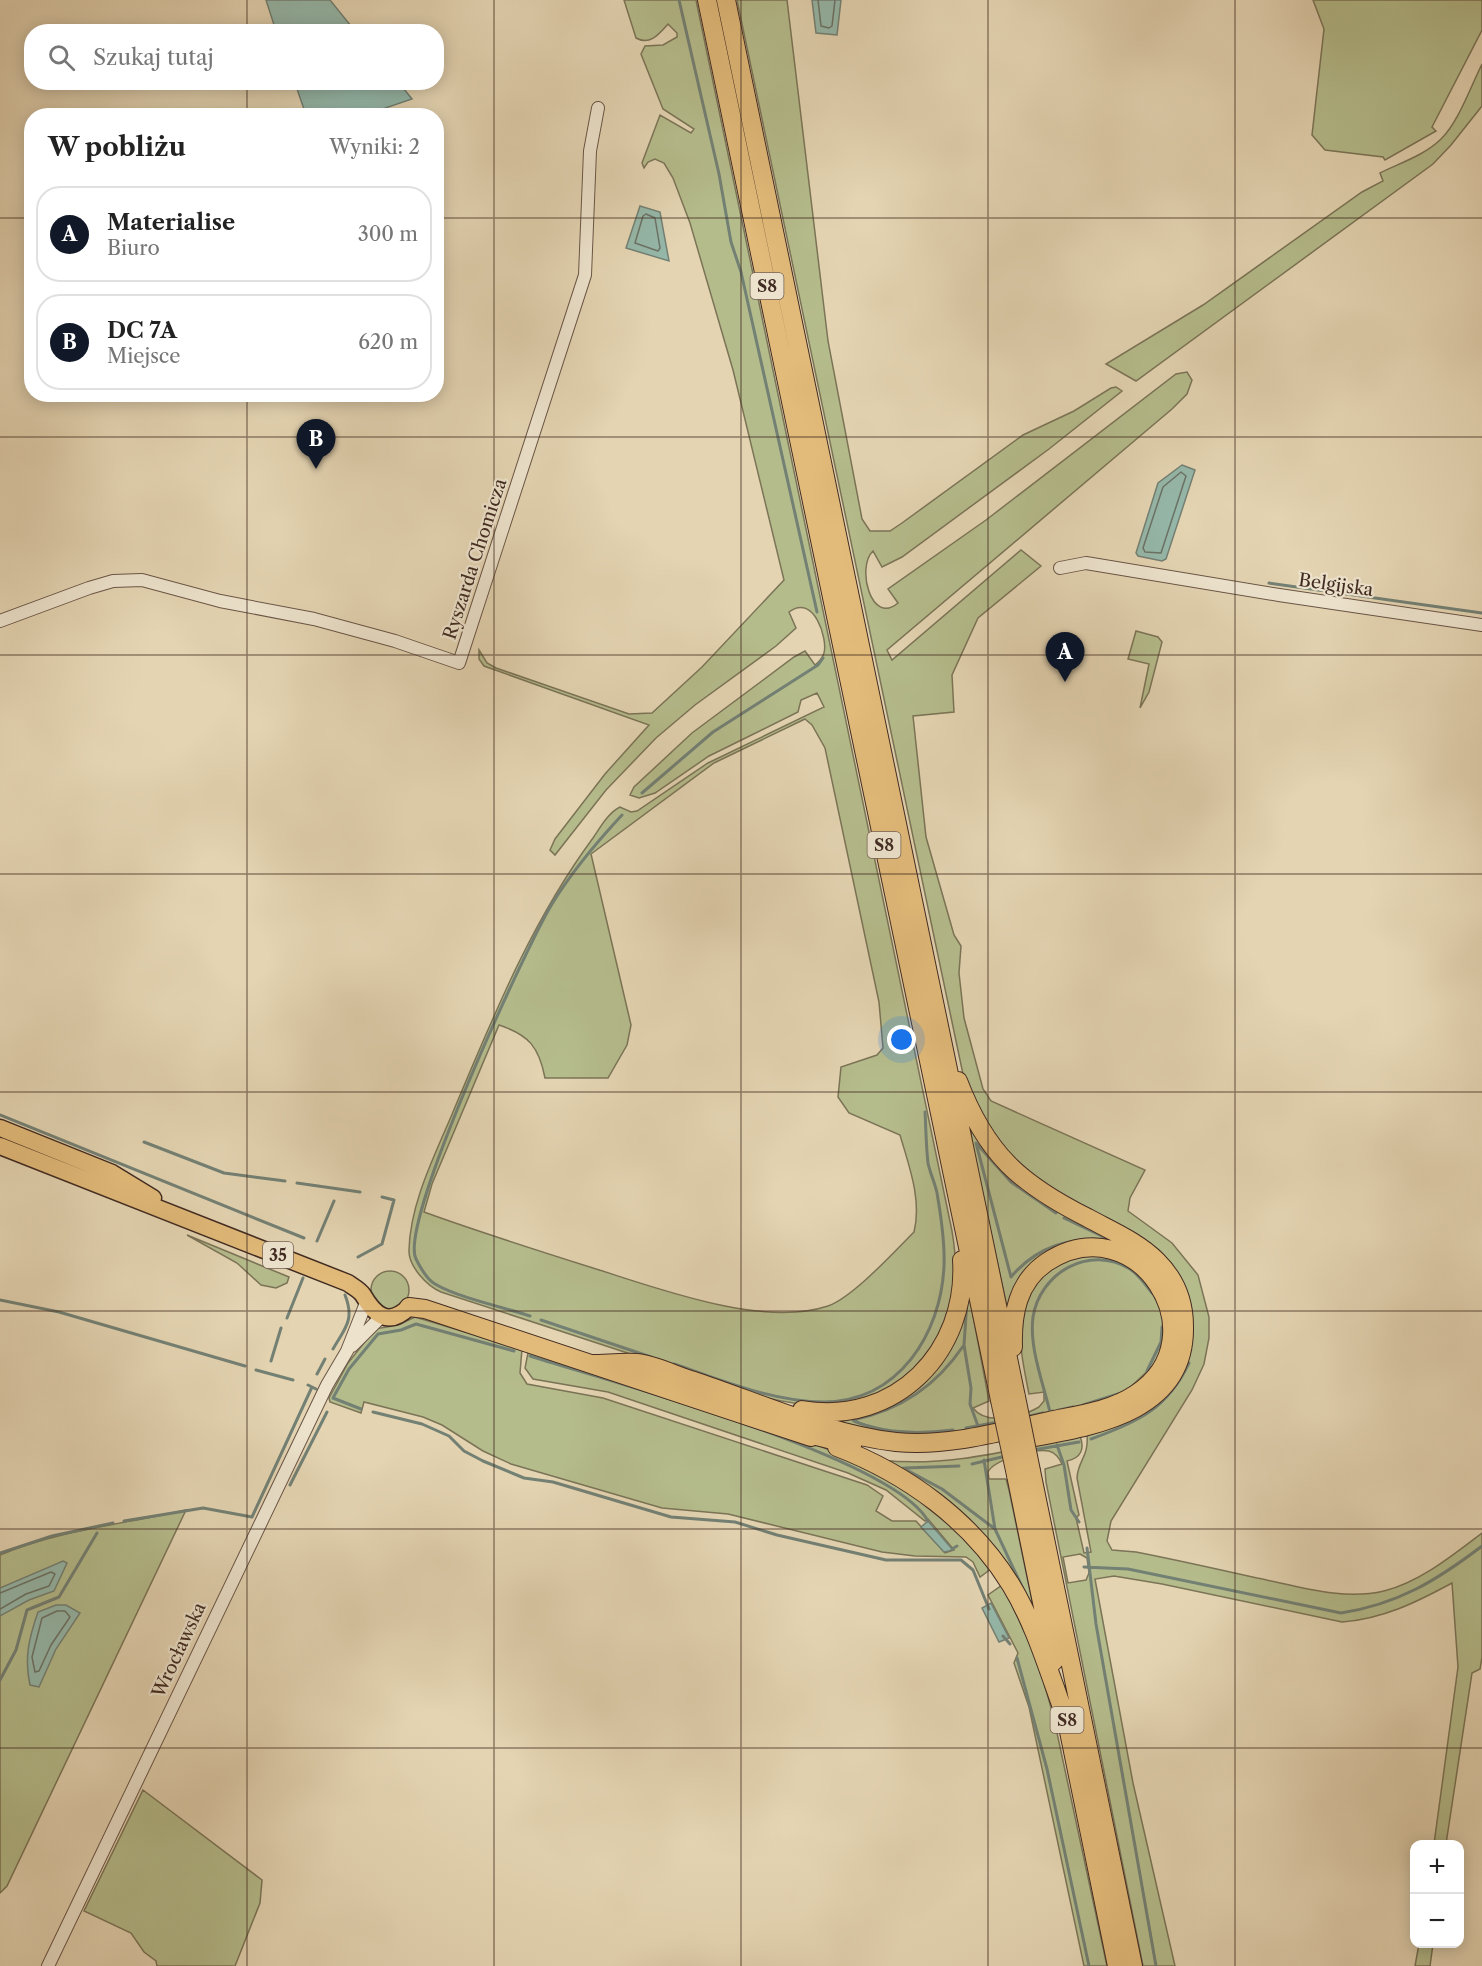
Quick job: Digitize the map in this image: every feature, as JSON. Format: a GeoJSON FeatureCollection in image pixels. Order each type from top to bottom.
{"type":"FeatureCollection","features":[{"type":"Feature","properties":{"kind":"highway","name":"S8"},"geometry":{"type":"LineString","coordinates":[[706,0],[940,1119],[1008,1399]]}},
{"type":"Feature","properties":{"kind":"highway","name":"S8"},"geometry":{"type":"LineString","coordinates":[[726,0],[941,1035],[1023,1473],[1133,1966]]}},
{"type":"Feature","properties":{"kind":"highway"},"geometry":{"type":"LineString","coordinates":[[409,1307],[425,1309],[801,1432],[883,1453],[922,1455],[963,1452],[1090,1426],[1126,1414],[1148,1401],[1159,1391],[1179,1360],[1184,1341],[1184,1318],[1172,1278],[1157,1260],[1135,1243],[1033,1188],[1006,1163],[992,1147],[972,1113],[941,1035]]}},
{"type":"Feature","properties":{"kind":"highway"},"geometry":{"type":"LineString","coordinates":[[755,1401],[809,1411],[851,1410],[899,1392],[926,1369],[937,1356],[954,1323],[960,1305],[962,1268],[961,1249],[942,1152],[940,1119]]}},
{"type":"Feature","properties":{"kind":"highway"},"geometry":{"type":"LineString","coordinates":[[591,1364],[638,1363],[855,1434],[917,1443],[976,1437],[1102,1409],[1119,1403],[1145,1388],[1159,1370],[1167,1353],[1171,1334],[1171,1316],[1166,1295],[1153,1276],[1131,1257],[1100,1248],[1072,1251],[1041,1266],[1025,1284],[1013,1321],[1008,1399]]}},
{"type":"Feature","properties":{"kind":"highway"},"geometry":{"type":"LineString","coordinates":[[801,1432],[892,1472],[921,1490],[964,1528],[1010,1584],[1038,1643],[1067,1721]]}},
{"type":"Feature","properties":{"kind":"highway","name":"S8"},"geometry":{"type":"LineString","coordinates":[[1023,1473],[1067,1721],[1117,1966]]}},
{"type":"Feature","properties":{"kind":"main road","name":"35"},"geometry":{"type":"LineString","coordinates":[[0,1128],[112,1173],[190,1220]]}},
{"type":"Feature","properties":{"kind":"main road","name":"35"},"geometry":{"type":"LineString","coordinates":[[0,1146],[348,1283],[363,1294],[366,1303],[373,1311],[382,1316]]}},
{"type":"Feature","properties":{"kind":"main road"},"geometry":{"type":"LineString","coordinates":[[382,1316],[397,1316],[409,1307]]}},
{"type":"Feature","properties":{"kind":"street","name":"Ryszarda Chomicza"},"geometry":{"type":"LineString","coordinates":[[0,621],[113,581],[142,580],[220,601],[314,619],[395,641],[459,663],[585,275],[590,151],[598,108]]}},
{"type":"Feature","properties":{"kind":"street","name":"Belgijska"},"geometry":{"type":"LineString","coordinates":[[1060,567],[1086,563],[1482,625]]}},
{"type":"Feature","properties":{"kind":"street"},"geometry":{"type":"LineString","coordinates":[[347,1351],[366,1303]]}},
{"type":"Feature","properties":{"kind":"street"},"geometry":{"type":"LineString","coordinates":[[347,1351],[382,1316]]}},
{"type":"Feature","properties":{"kind":"street","name":"Wrocławska"},"geometry":{"type":"LineString","coordinates":[[48,1966],[327,1385],[347,1351]]}},
{"type":"Feature","properties":{"kind":"green space"},"geometry":{"type":"Polygon","coordinates":[[[624,0],[696,0],[952,1231],[956,1267],[954,1295],[947,1321],[939,1337],[916,1367],[902,1379],[871,1397],[843,1405],[806,1405],[759,1396],[441,1292],[419,1275],[409,1250],[410,1232],[425,1180],[499,1006],[551,903],[605,821],[620,807],[631,812],[637,811],[708,763],[824,707],[817,693],[801,700],[798,712],[709,756],[655,793],[639,798],[630,795],[634,787],[692,733],[794,657],[805,651],[815,665],[819,661],[825,646],[821,629],[812,613],[806,608],[798,608],[789,612],[796,628],[776,646],[695,705],[656,738],[606,790],[555,855],[550,850],[555,839],[605,774],[649,725],[484,666],[479,659],[479,650],[487,663],[496,668],[629,714],[652,713],[702,667],[784,580],[733,370],[690,223],[673,178],[664,163],[655,159],[648,162],[644,168],[642,163],[660,115],[691,133],[694,129],[663,109],[641,54],[645,46],[663,45],[677,37],[677,33],[668,24],[650,40],[636,38],[624,0]],[[805,719],[714,763],[591,854],[631,1025],[627,1045],[608,1078],[545,1078],[540,1058],[531,1044],[518,1033],[499,1025],[432,1184],[424,1212],[678,1295],[742,1309],[772,1312],[802,1312],[828,1306],[838,1301],[873,1273],[914,1232],[915,1195],[900,1135],[849,1113],[838,1097],[841,1067],[877,1055],[883,1048],[879,1002],[825,748],[812,725],[805,719]]]}},
{"type":"Feature","properties":{"kind":"green space"},"geometry":{"type":"Polygon","coordinates":[[[737,0],[787,0],[828,341],[862,519],[870,531],[890,531],[1023,435],[1074,411],[1111,388],[1116,387],[1122,391],[1049,449],[902,557],[882,567],[873,551],[868,559],[866,581],[869,592],[880,607],[888,608],[898,603],[888,589],[986,520],[1176,374],[1187,372],[1192,380],[1187,394],[1172,409],[887,650],[892,660],[1021,550],[1041,566],[978,618],[952,675],[954,712],[913,716],[926,837],[954,935],[961,946],[959,973],[964,1018],[983,1089],[991,1101],[1145,1170],[1130,1198],[1128,1211],[1172,1243],[1198,1275],[1209,1317],[1209,1338],[1204,1364],[1192,1390],[1111,1521],[1107,1541],[1112,1550],[1136,1552],[1320,1591],[1368,1594],[1397,1587],[1410,1581],[1436,1567],[1482,1533],[1482,1657],[1480,1669],[1472,1673],[1447,1840],[1435,1840],[1458,1667],[1452,1583],[1413,1603],[1386,1613],[1342,1622],[1162,1584],[1114,1576],[1095,1579],[1133,1783],[1175,1966],[1143,1966],[1046,1482],[1045,1469],[1062,1464],[1060,1460],[1049,1451],[1035,1451],[1006,1459],[988,1472],[989,1479],[1006,1479],[1037,1625],[1017,1585],[881,1460],[931,1461],[981,1456],[1080,1436],[1081,1452],[1076,1458],[1067,1461],[1079,1515],[1076,1518],[1084,1553],[1091,1552],[1077,1478],[1085,1454],[1087,1435],[1143,1415],[1161,1401],[1172,1385],[1179,1364],[1190,1305],[1001,1148],[964,1079],[737,0]],[[1080,1554],[1063,1557],[1068,1583],[1086,1580],[1089,1573],[1087,1558],[1080,1554]]]}},
{"type":"Feature","properties":{"kind":"green space"},"geometry":{"type":"Polygon","coordinates":[[[1313,0],[1482,0],[1482,30],[1432,127],[1436,131],[1385,160],[1383,157],[1325,150],[1312,135],[1324,29],[1313,0]]]}},
{"type":"Feature","properties":{"kind":"green space"},"geometry":{"type":"Polygon","coordinates":[[[1482,64],[1482,106],[1433,164],[1136,381],[1106,364],[1203,305],[1362,192],[1383,181],[1380,173],[1435,145],[1453,124],[1482,64]]]}},
{"type":"Feature","properties":{"kind":"green space"},"geometry":{"type":"Polygon","coordinates":[[[1136,631],[1158,637],[1162,642],[1149,692],[1140,708],[1149,664],[1128,659],[1136,631]]]}},
{"type":"Feature","properties":{"kind":"green space"},"geometry":{"type":"Polygon","coordinates":[[[971,1127],[994,1158],[1021,1186],[1042,1202],[1143,1259],[1163,1278],[1177,1300],[1181,1327],[1174,1360],[1168,1372],[1152,1392],[1131,1406],[1107,1417],[1003,1441],[942,1448],[880,1447],[849,1441],[426,1302],[841,1436],[866,1442],[913,1446],[958,1444],[1083,1421],[1110,1414],[1134,1403],[1162,1378],[1176,1348],[1176,1317],[1166,1287],[1146,1262],[1119,1246],[1087,1241],[1051,1252],[1040,1260],[1021,1279],[1007,1307],[972,1145],[971,1127]]]}},
{"type":"Feature","properties":{"kind":"green space"},"geometry":{"type":"Polygon","coordinates":[[[187,1235],[289,1277],[287,1283],[276,1288],[261,1285],[237,1263],[187,1235]]]}},
{"type":"Feature","properties":{"kind":"green space"},"geometry":{"type":"Polygon","coordinates":[[[1103,1255],[1144,1276],[1166,1321],[1158,1361],[1120,1397],[955,1435],[886,1435],[824,1418],[912,1389],[968,1289],[989,1401],[973,1408],[986,1417],[1004,1418],[1023,1414],[1039,1407],[1044,1401],[1044,1392],[1029,1394],[1022,1356],[1020,1336],[1025,1300],[1034,1284],[1047,1271],[1067,1259],[1103,1255]]]}},
{"type":"Feature","properties":{"kind":"green space"},"geometry":{"type":"Polygon","coordinates":[[[390,1271],[404,1276],[409,1290],[404,1304],[390,1309],[376,1304],[371,1290],[376,1276],[390,1271]]]}},
{"type":"Feature","properties":{"kind":"green space"},"geometry":{"type":"Polygon","coordinates":[[[415,1317],[522,1349],[520,1373],[527,1384],[603,1398],[867,1485],[883,1496],[876,1511],[892,1521],[916,1521],[945,1553],[954,1550],[928,1519],[925,1521],[886,1490],[848,1473],[608,1392],[533,1379],[525,1368],[528,1353],[534,1352],[822,1447],[864,1464],[916,1494],[964,1535],[1001,1580],[1034,1645],[1054,1719],[1107,1966],[1084,1966],[1029,1707],[1014,1663],[1018,1653],[988,1595],[1002,1585],[991,1569],[980,1577],[973,1562],[966,1557],[915,1556],[882,1552],[728,1514],[662,1508],[511,1464],[483,1451],[442,1425],[423,1417],[364,1402],[361,1413],[330,1402],[329,1398],[348,1363],[375,1329],[398,1325],[415,1317]]]}},
{"type":"Feature","properties":{"kind":"green space"},"geometry":{"type":"Polygon","coordinates":[[[186,1510],[7,1886],[0,1893],[0,1555],[68,1533],[186,1510]]]}},
{"type":"Feature","properties":{"kind":"green space"},"geometry":{"type":"Polygon","coordinates":[[[143,1790],[262,1880],[260,1903],[235,1966],[157,1966],[156,1961],[144,1952],[131,1933],[84,1911],[143,1790]]]}},
{"type":"Feature","properties":{"kind":"green space"},"geometry":{"type":"Polygon","coordinates":[[[1418,1948],[1432,1948],[1430,1966],[1415,1966],[1418,1948]]]}},
{"type":"Feature","properties":{"kind":"water"},"geometry":{"type":"Polygon","coordinates":[[[266,0],[330,0],[349,24],[274,24],[266,0]]]}},
{"type":"Feature","properties":{"kind":"water"},"geometry":{"type":"Polygon","coordinates":[[[812,0],[841,0],[837,35],[816,33],[812,0]]]}},
{"type":"Feature","properties":{"kind":"water"},"geometry":{"type":"Polygon","coordinates":[[[297,90],[405,90],[412,99],[386,108],[304,108],[297,90]]]}},
{"type":"Feature","properties":{"kind":"water"},"geometry":{"type":"Polygon","coordinates":[[[640,206],[660,212],[669,261],[626,248],[640,206]]]}},
{"type":"Feature","properties":{"kind":"water"},"geometry":{"type":"Polygon","coordinates":[[[1182,465],[1195,470],[1166,559],[1162,561],[1138,556],[1136,553],[1158,483],[1182,465]]]}},
{"type":"Feature","properties":{"kind":"water"},"geometry":{"type":"Polygon","coordinates":[[[928,1521],[953,1550],[944,1552],[921,1527],[928,1521]]]}},
{"type":"Feature","properties":{"kind":"water"},"geometry":{"type":"Polygon","coordinates":[[[63,1561],[67,1563],[54,1591],[29,1600],[0,1616],[0,1588],[63,1561]]]}},
{"type":"Feature","properties":{"kind":"water"},"geometry":{"type":"Polygon","coordinates":[[[991,1603],[1009,1638],[999,1642],[982,1608],[991,1603]]]}},
{"type":"Feature","properties":{"kind":"water"},"geometry":{"type":"Polygon","coordinates":[[[56,1605],[66,1605],[80,1613],[56,1649],[39,1687],[30,1685],[28,1657],[35,1621],[38,1612],[56,1605]]]}},
{"type":"Feature","properties":{"kind":"waterway"},"geometry":{"type":"LineString","coordinates":[[679,0],[719,174],[731,242],[741,272],[817,612]]}},
{"type":"Feature","properties":{"kind":"waterway"},"geometry":{"type":"LineString","coordinates":[[1269,583],[1482,613]]}},
{"type":"Feature","properties":{"kind":"waterway"},"geometry":{"type":"LineString","coordinates":[[642,793],[713,732],[818,665],[823,658]]}},
{"type":"Feature","properties":{"kind":"waterway"},"geometry":{"type":"LineString","coordinates":[[530,1316],[468,1298],[435,1284],[416,1259],[416,1235],[426,1195],[467,1085],[538,930],[568,880],[622,815]]}},
{"type":"Feature","properties":{"kind":"waterway"},"geometry":{"type":"LineString","coordinates":[[674,1364],[767,1394],[824,1402],[851,1399],[874,1390],[894,1376],[911,1359],[935,1316],[944,1266],[937,1193],[928,1163],[925,1112]]}},
{"type":"Feature","properties":{"kind":"waterway"},"geometry":{"type":"LineString","coordinates":[[0,1115],[304,1238]]}},
{"type":"Feature","properties":{"kind":"waterway"},"geometry":{"type":"LineString","coordinates":[[144,1142],[224,1173],[285,1181]]}},
{"type":"Feature","properties":{"kind":"waterway"},"geometry":{"type":"LineString","coordinates":[[1056,1213],[1011,1182],[976,1143],[1011,1277],[1032,1258],[1055,1246],[1080,1240],[1108,1239],[1064,1218]]}},
{"type":"Feature","properties":{"kind":"waterway"},"geometry":{"type":"LineString","coordinates":[[297,1183],[360,1192]]}},
{"type":"Feature","properties":{"kind":"waterway"},"geometry":{"type":"LineString","coordinates":[[358,1257],[382,1244],[394,1200],[382,1197]]}},
{"type":"Feature","properties":{"kind":"waterway"},"geometry":{"type":"LineString","coordinates":[[317,1241],[334,1201]]}},
{"type":"Feature","properties":{"kind":"waterway"},"geometry":{"type":"LineString","coordinates":[[1053,1411],[1050,1412],[1037,1365],[1032,1329],[1037,1301],[1045,1287],[1069,1267],[1099,1260],[1114,1262],[1130,1269],[1152,1293]]}},
{"type":"Feature","properties":{"kind":"waterway"},"geometry":{"type":"LineString","coordinates":[[287,1318],[303,1278]]}},
{"type":"Feature","properties":{"kind":"waterway"},"geometry":{"type":"LineString","coordinates":[[333,1349],[349,1318],[345,1295]]}},
{"type":"Feature","properties":{"kind":"waterway"},"geometry":{"type":"LineString","coordinates":[[0,1300],[59,1312],[245,1366]]}},
{"type":"Feature","properties":{"kind":"waterway"},"geometry":{"type":"LineString","coordinates":[[967,1301],[964,1345],[971,1388],[970,1404],[978,1426]]}},
{"type":"Feature","properties":{"kind":"waterway"},"geometry":{"type":"LineString","coordinates":[[541,1320],[651,1357]]}},
{"type":"Feature","properties":{"kind":"waterway"},"geometry":{"type":"LineString","coordinates":[[361,1409],[333,1398],[349,1369],[378,1334],[401,1330],[416,1324],[514,1351]]}},
{"type":"Feature","properties":{"kind":"waterway"},"geometry":{"type":"LineString","coordinates":[[1147,1371],[1161,1342],[1162,1327]]}},
{"type":"Feature","properties":{"kind":"waterway"},"geometry":{"type":"LineString","coordinates":[[271,1361],[281,1328]]}},
{"type":"Feature","properties":{"kind":"waterway"},"geometry":{"type":"LineString","coordinates":[[853,1420],[887,1410],[916,1394],[942,1373],[964,1345]]}},
{"type":"Feature","properties":{"kind":"waterway"},"geometry":{"type":"LineString","coordinates":[[530,1356],[681,1402],[807,1447],[862,1472],[904,1497],[928,1521]]}},
{"type":"Feature","properties":{"kind":"waterway"},"geometry":{"type":"LineString","coordinates":[[317,1374],[325,1359]]}},
{"type":"Feature","properties":{"kind":"waterway"},"geometry":{"type":"LineString","coordinates":[[1091,1439],[1137,1420],[1161,1403],[1171,1392],[1189,1363]]}},
{"type":"Feature","properties":{"kind":"waterway"},"geometry":{"type":"LineString","coordinates":[[256,1370],[293,1380]]}},
{"type":"Feature","properties":{"kind":"waterway"},"geometry":{"type":"LineString","coordinates":[[308,1385],[316,1389]]}},
{"type":"Feature","properties":{"kind":"waterway"},"geometry":{"type":"LineString","coordinates":[[124,1521],[203,1508],[252,1517],[312,1387]]}},
{"type":"Feature","properties":{"kind":"waterway"},"geometry":{"type":"LineString","coordinates":[[1083,1405],[1118,1394]]}},
{"type":"Feature","properties":{"kind":"waterway"},"geometry":{"type":"LineString","coordinates":[[1059,1410],[1073,1407]]}},
{"type":"Feature","properties":{"kind":"waterway"},"geometry":{"type":"LineString","coordinates":[[290,1485],[327,1412]]}},
{"type":"Feature","properties":{"kind":"waterway"},"geometry":{"type":"LineString","coordinates":[[373,1412],[422,1424],[449,1436],[464,1451],[524,1478],[553,1482],[671,1517],[735,1522],[777,1535],[886,1560],[961,1560],[973,1570],[989,1609]]}},
{"type":"Feature","properties":{"kind":"waterway"},"geometry":{"type":"LineString","coordinates":[[1025,1417],[1043,1413]]}},
{"type":"Feature","properties":{"kind":"waterway"},"geometry":{"type":"LineString","coordinates":[[854,1421],[890,1431],[953,1430]]}},
{"type":"Feature","properties":{"kind":"waterway"},"geometry":{"type":"LineString","coordinates":[[966,1428],[998,1422]]}},
{"type":"Feature","properties":{"kind":"waterway"},"geometry":{"type":"LineString","coordinates":[[1033,1450],[1079,1442]]}},
{"type":"Feature","properties":{"kind":"waterway"},"geometry":{"type":"LineString","coordinates":[[1057,1445],[1064,1465],[1071,1510],[1079,1522]]}},
{"type":"Feature","properties":{"kind":"waterway"},"geometry":{"type":"LineString","coordinates":[[972,1464],[1006,1456]]}},
{"type":"Feature","properties":{"kind":"waterway"},"geometry":{"type":"LineString","coordinates":[[903,1468],[942,1489],[995,1529],[984,1460]]}},
{"type":"Feature","properties":{"kind":"waterway"},"geometry":{"type":"LineString","coordinates":[[905,1468],[959,1466]]}},
{"type":"Feature","properties":{"kind":"waterway"},"geometry":{"type":"LineString","coordinates":[[0,1553],[52,1536],[113,1523]]}},
{"type":"Feature","properties":{"kind":"waterway"},"geometry":{"type":"LineString","coordinates":[[995,1529],[1024,1591]]}},
{"type":"Feature","properties":{"kind":"waterway"},"geometry":{"type":"LineString","coordinates":[[0,1680],[16,1650],[27,1610],[59,1597],[97,1533]]}},
{"type":"Feature","properties":{"kind":"waterway"},"geometry":{"type":"LineString","coordinates":[[952,1549],[957,1546]]}},
{"type":"Feature","properties":{"kind":"waterway"},"geometry":{"type":"LineString","coordinates":[[1084,1567],[1128,1569],[1341,1613],[1381,1604],[1416,1589],[1449,1570],[1482,1546]]}},
{"type":"Feature","properties":{"kind":"waterway"},"geometry":{"type":"LineString","coordinates":[[1087,1548],[1096,1624],[1156,1966]]}},
{"type":"Feature","properties":{"kind":"waterway"},"geometry":{"type":"LineString","coordinates":[[1003,1636],[1010,1644]]}},
{"type":"Feature","properties":{"kind":"waterway"},"geometry":{"type":"LineString","coordinates":[[1017,1658],[1047,1769],[1089,1966]]}},
{"type":"Feature","properties":{"kind":"place","name":"DC 7A"},"geometry":{"type":"Point","coordinates":[316,469]}},
{"type":"Feature","properties":{"kind":"place","name":"Materialise"},"geometry":{"type":"Point","coordinates":[1065,682]}}]}
